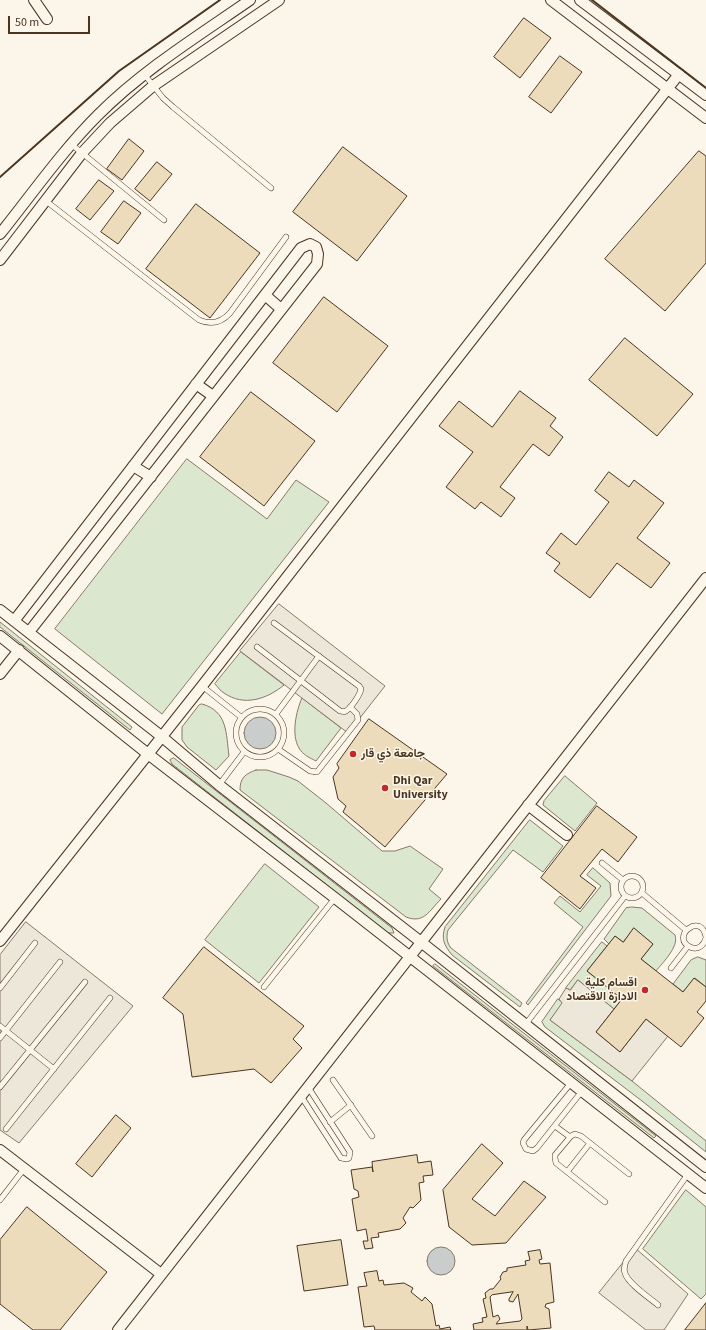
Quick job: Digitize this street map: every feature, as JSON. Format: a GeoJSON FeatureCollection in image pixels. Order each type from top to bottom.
{"type":"FeatureCollection","features":[{"type":"Feature","properties":{"kind":"street"},"geometry":{"type":"LineString","coordinates":[[34,0],[47,19]]}},
{"type":"Feature","properties":{"kind":"street"},"geometry":{"type":"LineString","coordinates":[[0,234],[70,144],[99,114],[144,74],[250,0]]}},
{"type":"Feature","properties":{"kind":"street"},"geometry":{"type":"LineString","coordinates":[[0,260],[82,153],[110,123],[153,86],[279,0]]}},
{"type":"Feature","properties":{"kind":"street"},"geometry":{"type":"LineString","coordinates":[[551,0],[706,118]]}},
{"type":"Feature","properties":{"kind":"street"},"geometry":{"type":"LineString","coordinates":[[580,0],[706,95]]}},
{"type":"Feature","properties":{"kind":"street"},"geometry":{"type":"LineString","coordinates":[[0,941],[202,686],[678,74]]}},
{"type":"Feature","properties":{"kind":"street"},"geometry":{"type":"LineString","coordinates":[[14,621],[301,248],[310,244],[316,247],[318,254],[317,264],[29,632]]}},
{"type":"Feature","properties":{"kind":"street"},"geometry":{"type":"LineString","coordinates":[[265,295],[281,309]]}},
{"type":"Feature","properties":{"kind":"street"},"geometry":{"type":"LineString","coordinates":[[196,384],[213,396]]}},
{"type":"Feature","properties":{"kind":"street"},"geometry":{"type":"LineString","coordinates":[[133,466],[150,477]]}},
{"type":"Feature","properties":{"kind":"street"},"geometry":{"type":"LineString","coordinates":[[118,1330],[706,578]]}},
{"type":"Feature","properties":{"kind":"street"},"geometry":{"type":"LineString","coordinates":[[0,610],[161,736],[219,785],[706,1167]]}},
{"type":"Feature","properties":{"kind":"street"},"geometry":{"type":"LineString","coordinates":[[0,636],[148,754],[336,898],[706,1188]]}},
{"type":"Feature","properties":{"kind":"street"},"geometry":{"type":"LineString","coordinates":[[0,674],[19,650]]}},
{"type":"Feature","properties":{"kind":"street"},"geometry":{"type":"LineString","coordinates":[[528,805],[567,835]]}},
{"type":"Feature","properties":{"kind":"street"},"geometry":{"type":"LineString","coordinates":[[656,1149],[666,1136]]}},
{"type":"Feature","properties":{"kind":"street"},"geometry":{"type":"LineString","coordinates":[[0,1150],[161,1274]]}},
{"type":"Feature","properties":{"kind":"lane"},"geometry":{"type":"LineString","coordinates":[[144,74],[173,107],[271,188]]}},
{"type":"Feature","properties":{"kind":"lane"},"geometry":{"type":"LineString","coordinates":[[70,144],[164,220]]}},
{"type":"Feature","properties":{"kind":"lane"},"geometry":{"type":"LineString","coordinates":[[46,201],[199,320],[209,323],[221,321],[230,313],[286,237]]}},
{"type":"Feature","properties":{"kind":"lane"},"geometry":{"type":"LineString","coordinates":[[257,647],[340,711],[345,712],[361,692],[359,686],[274,623]]}},
{"type":"Feature","properties":{"kind":"lane"},"geometry":{"type":"LineString","coordinates":[[276,714],[319,656]]}},
{"type":"Feature","properties":{"kind":"lane"},"geometry":{"type":"LineString","coordinates":[[202,686],[241,717]]}},
{"type":"Feature","properties":{"kind":"lane"},"geometry":{"type":"LineString","coordinates":[[278,749],[310,771],[317,772],[358,720],[357,714],[350,707]]}},
{"type":"Feature","properties":{"kind":"lane"},"geometry":{"type":"LineString","coordinates":[[262,708],[276,714],[284,727],[284,735],[278,749],[266,757],[251,756],[244,752],[236,739],[235,731],[237,723],[241,717],[254,709],[262,708]]}},
{"type":"Feature","properties":{"kind":"lane"},"geometry":{"type":"LineString","coordinates":[[219,785],[244,752]]}},
{"type":"Feature","properties":{"kind":"lane"},"geometry":{"type":"LineString","coordinates":[[602,863],[623,880]]}},
{"type":"Feature","properties":{"kind":"lane"},"geometry":{"type":"LineString","coordinates":[[633,876],[639,878],[644,887],[642,893],[638,897],[631,898],[626,896],[622,892],[621,886],[623,880],[633,876]]}},
{"type":"Feature","properties":{"kind":"lane"},"geometry":{"type":"LineString","coordinates":[[642,893],[686,930]]}},
{"type":"Feature","properties":{"kind":"lane"},"geometry":{"type":"LineString","coordinates":[[525,1025],[626,896]]}},
{"type":"Feature","properties":{"kind":"lane"},"geometry":{"type":"LineString","coordinates":[[264,987],[336,898]]}},
{"type":"Feature","properties":{"kind":"lane"},"geometry":{"type":"LineString","coordinates":[[690,926],[701,928],[705,932],[706,940],[700,947],[694,948],[688,946],[684,942],[686,930],[690,926]]}},
{"type":"Feature","properties":{"kind":"lane"},"geometry":{"type":"LineString","coordinates":[[0,988],[36,943]]}},
{"type":"Feature","properties":{"kind":"lane"},"geometry":{"type":"LineString","coordinates":[[671,968],[688,946]]}},
{"type":"Feature","properties":{"kind":"lane"},"geometry":{"type":"LineString","coordinates":[[0,1038],[60,962]]}},
{"type":"Feature","properties":{"kind":"lane"},"geometry":{"type":"LineString","coordinates":[[0,1088],[85,982]]}},
{"type":"Feature","properties":{"kind":"lane"},"geometry":{"type":"LineString","coordinates":[[6,1129],[110,998]]}},
{"type":"Feature","properties":{"kind":"lane"},"geometry":{"type":"LineString","coordinates":[[0,1026],[54,1069]]}},
{"type":"Feature","properties":{"kind":"lane"},"geometry":{"type":"LineString","coordinates":[[333,1080],[372,1136]]}},
{"type":"Feature","properties":{"kind":"lane"},"geometry":{"type":"LineString","coordinates":[[571,1083],[524,1140],[524,1147],[530,1151],[537,1148],[582,1091]]}},
{"type":"Feature","properties":{"kind":"lane"},"geometry":{"type":"LineString","coordinates":[[301,1096],[341,1158],[347,1159],[350,1156],[350,1152],[308,1087]]}},
{"type":"Feature","properties":{"kind":"lane"},"geometry":{"type":"LineString","coordinates":[[330,1122],[350,1105]]}},
{"type":"Feature","properties":{"kind":"lane"},"geometry":{"type":"LineString","coordinates":[[555,1126],[570,1137]]}},
{"type":"Feature","properties":{"kind":"lane"},"geometry":{"type":"LineString","coordinates":[[605,1202],[556,1163],[555,1158],[570,1137],[573,1134],[578,1134],[629,1174]]}},
{"type":"Feature","properties":{"kind":"lane"},"geometry":{"type":"LineString","coordinates":[[567,1172],[590,1143]]}},
{"type":"Feature","properties":{"kind":"lane"},"geometry":{"type":"LineString","coordinates":[[0,1200],[24,1169]]}},
{"type":"Feature","properties":{"kind":"lane"},"geometry":{"type":"LineString","coordinates":[[658,1305],[629,1280],[625,1274],[624,1267],[626,1261],[688,1174]]}},
{"type":"Feature","properties":{"kind":"green space"},"geometry":{"type":"Polygon","coordinates":[[[187,459],[267,519],[296,480],[329,502],[162,714],[55,629],[187,459]]]}},
{"type":"Feature","properties":{"kind":"green space"},"geometry":{"type":"Polygon","coordinates":[[[0,622],[132,727],[130,730],[0,627],[0,622]]]}},
{"type":"Feature","properties":{"kind":"green space"},"geometry":{"type":"Polygon","coordinates":[[[241,652],[284,685],[270,694],[255,700],[239,700],[220,690],[215,684],[241,652]]]}},
{"type":"Feature","properties":{"kind":"green space"},"geometry":{"type":"Polygon","coordinates":[[[302,698],[341,728],[316,761],[302,753],[295,737],[295,723],[302,698]]]}},
{"type":"Feature","properties":{"kind":"green space"},"geometry":{"type":"Polygon","coordinates":[[[202,704],[211,707],[217,712],[224,724],[226,732],[229,756],[216,770],[187,747],[182,740],[182,727],[199,705],[202,704]]]}},
{"type":"Feature","properties":{"kind":"green space"},"geometry":{"type":"Polygon","coordinates":[[[174,758],[392,928],[394,933],[388,933],[172,764],[170,760],[174,758]]]}},
{"type":"Feature","properties":{"kind":"green space"},"geometry":{"type":"Polygon","coordinates":[[[256,770],[267,770],[298,781],[382,851],[395,851],[410,846],[443,869],[429,889],[441,899],[422,918],[412,919],[406,917],[240,790],[242,779],[249,773],[256,770]]]}},
{"type":"Feature","properties":{"kind":"green space"},"geometry":{"type":"Polygon","coordinates":[[[565,776],[597,803],[575,831],[543,805],[544,801],[565,776]]]}},
{"type":"Feature","properties":{"kind":"green space"},"geometry":{"type":"Polygon","coordinates":[[[530,820],[563,846],[543,872],[513,850],[448,930],[447,935],[451,948],[522,1003],[520,1007],[452,955],[445,945],[443,935],[445,927],[530,820]]]}},
{"type":"Feature","properties":{"kind":"green space"},"geometry":{"type":"Polygon","coordinates":[[[265,864],[319,907],[259,983],[205,940],[265,864]]]}},
{"type":"Feature","properties":{"kind":"green space"},"geometry":{"type":"Polygon","coordinates":[[[593,868],[610,883],[611,896],[528,1005],[526,1003],[583,927],[554,903],[560,896],[580,912],[601,886],[587,875],[593,868]]]}},
{"type":"Feature","properties":{"kind":"green space"},"geometry":{"type":"Polygon","coordinates":[[[626,908],[642,908],[675,935],[676,940],[673,949],[656,971],[641,959],[653,944],[634,929],[623,942],[615,936],[609,944],[604,939],[626,908]]]}},
{"type":"Feature","properties":{"kind":"green space"},"geometry":{"type":"Polygon","coordinates":[[[602,942],[607,946],[587,971],[622,999],[614,1009],[578,980],[570,990],[566,988],[602,942]]]}},
{"type":"Feature","properties":{"kind":"green space"},"geometry":{"type":"Polygon","coordinates":[[[698,957],[706,960],[706,987],[695,978],[683,992],[673,984],[691,960],[698,957]]]}},
{"type":"Feature","properties":{"kind":"green space"},"geometry":{"type":"Polygon","coordinates":[[[435,964],[656,1136],[654,1138],[433,966],[435,964]]]}},
{"type":"Feature","properties":{"kind":"green space"},"geometry":{"type":"Polygon","coordinates":[[[558,999],[563,1003],[550,1020],[632,1081],[706,1141],[706,1152],[545,1027],[542,1022],[558,999]]]}},
{"type":"Feature","properties":{"kind":"green space"},"geometry":{"type":"Polygon","coordinates":[[[686,1190],[706,1207],[706,1294],[701,1299],[643,1249],[686,1190]]]}},
{"type":"Feature","properties":{"kind":"shaded area"},"geometry":{"type":"Polygon","coordinates":[[[279,604],[385,686],[348,733],[240,651],[279,604]]]}},
{"type":"Feature","properties":{"kind":"shaded area"},"geometry":{"type":"Polygon","coordinates":[[[257,717],[263,717],[273,724],[276,733],[275,739],[269,746],[263,749],[257,749],[247,742],[244,736],[244,730],[251,720],[257,717]]]}},
{"type":"Feature","properties":{"kind":"shaded area"},"geometry":{"type":"Polygon","coordinates":[[[26,922],[133,1006],[19,1143],[0,1130],[0,955],[26,922]]]}},
{"type":"Feature","properties":{"kind":"shaded area"},"geometry":{"type":"Polygon","coordinates":[[[578,980],[614,1009],[596,1032],[620,1052],[646,1019],[668,1036],[632,1081],[550,1020],[562,1003],[559,999],[566,988],[570,990],[578,980]]]}},
{"type":"Feature","properties":{"kind":"shaded area"},"geometry":{"type":"Polygon","coordinates":[[[441,1247],[451,1251],[455,1261],[451,1271],[441,1275],[431,1271],[427,1261],[431,1251],[441,1247]]]}},
{"type":"Feature","properties":{"kind":"shaded area"},"geometry":{"type":"Polygon","coordinates":[[[635,1248],[688,1294],[664,1330],[646,1330],[599,1293],[635,1248]]]}},
{"type":"Feature","properties":{"kind":"building"},"geometry":{"type":"Polygon","coordinates":[[[524,18],[551,38],[520,78],[494,57],[524,18]]]}},
{"type":"Feature","properties":{"kind":"building"},"geometry":{"type":"Polygon","coordinates":[[[560,56],[582,72],[551,113],[529,97],[560,56]]]}},
{"type":"Feature","properties":{"kind":"building"},"geometry":{"type":"Polygon","coordinates":[[[129,139],[144,151],[122,180],[107,169],[129,139]]]}},
{"type":"Feature","properties":{"kind":"building"},"geometry":{"type":"Polygon","coordinates":[[[343,147],[407,196],[357,261],[293,212],[343,147]]]}},
{"type":"Feature","properties":{"kind":"building"},"geometry":{"type":"Polygon","coordinates":[[[699,151],[706,156],[706,263],[665,311],[605,259],[699,151]]]}},
{"type":"Feature","properties":{"kind":"building"},"geometry":{"type":"Polygon","coordinates":[[[157,162],[172,174],[150,201],[135,189],[157,162]]]}},
{"type":"Feature","properties":{"kind":"building"},"geometry":{"type":"Polygon","coordinates":[[[99,180],[114,191],[90,220],[76,209],[99,180]]]}},
{"type":"Feature","properties":{"kind":"building"},"geometry":{"type":"Polygon","coordinates":[[[124,201],[141,213],[118,244],[101,232],[124,201]]]}},
{"type":"Feature","properties":{"kind":"building"},"geometry":{"type":"Polygon","coordinates":[[[196,204],[260,253],[210,318],[146,269],[196,204]]]}},
{"type":"Feature","properties":{"kind":"building"},"geometry":{"type":"Polygon","coordinates":[[[324,297],[388,346],[337,412],[273,363],[324,297]]]}},
{"type":"Feature","properties":{"kind":"building"},"geometry":{"type":"Polygon","coordinates":[[[625,338],[693,394],[657,436],[589,380],[625,338]]]}},
{"type":"Feature","properties":{"kind":"building"},"geometry":{"type":"Polygon","coordinates":[[[520,391],[556,418],[550,426],[563,437],[549,456],[533,444],[500,487],[515,498],[501,517],[481,502],[475,509],[446,487],[473,452],[439,426],[459,401],[492,427],[520,391]]]}},
{"type":"Feature","properties":{"kind":"building"},"geometry":{"type":"Polygon","coordinates":[[[251,392],[315,441],[264,506],[200,457],[251,392]]]}},
{"type":"Feature","properties":{"kind":"building"},"geometry":{"type":"Polygon","coordinates":[[[609,472],[629,487],[634,480],[664,503],[637,538],[670,563],[651,588],[617,563],[590,598],[554,571],[560,563],[546,553],[561,533],[576,545],[609,502],[595,491],[609,472]]]}},
{"type":"Feature","properties":{"kind":"building","name":"Dhi Qar University"},"geometry":{"type":"Polygon","coordinates":[[[369,719],[447,774],[385,847],[343,812],[346,806],[338,799],[333,777],[339,768],[337,764],[369,719]]]}},
{"type":"Feature","properties":{"kind":"building"},"geometry":{"type":"Polygon","coordinates":[[[597,806],[637,837],[618,862],[602,849],[580,876],[596,888],[580,909],[541,878],[597,806]]]}},
{"type":"Feature","properties":{"kind":"building","name":"اقسام كلية الادارة الاقتصاد"},"geometry":{"type":"Polygon","coordinates":[[[634,928],[653,944],[641,959],[683,992],[694,978],[706,987],[706,1001],[697,1012],[704,1018],[681,1047],[646,1019],[620,1052],[596,1032],[622,999],[587,971],[615,936],[623,942],[634,928]]]}},
{"type":"Feature","properties":{"kind":"building"},"geometry":{"type":"Polygon","coordinates":[[[204,947],[304,1026],[293,1039],[302,1048],[271,1083],[254,1069],[192,1077],[183,1014],[163,998],[204,947]]]}},
{"type":"Feature","properties":{"kind":"building"},"geometry":{"type":"Polygon","coordinates":[[[116,1115],[131,1128],[92,1177],[76,1164],[116,1115]]]}},
{"type":"Feature","properties":{"kind":"building"},"geometry":{"type":"Polygon","coordinates":[[[482,1144],[503,1163],[472,1199],[495,1216],[524,1181],[546,1197],[506,1243],[472,1245],[449,1227],[443,1190],[482,1144]]]}},
{"type":"Feature","properties":{"kind":"building"},"geometry":{"type":"Polygon","coordinates":[[[417,1155],[418,1163],[431,1161],[433,1175],[423,1176],[424,1182],[419,1183],[421,1200],[413,1208],[410,1207],[403,1218],[406,1223],[400,1229],[378,1233],[379,1237],[371,1238],[373,1248],[365,1249],[363,1241],[368,1241],[366,1229],[357,1231],[352,1199],[359,1197],[358,1191],[354,1189],[351,1170],[372,1167],[373,1172],[372,1162],[417,1155]]]}},
{"type":"Feature","properties":{"kind":"building"},"geometry":{"type":"Polygon","coordinates":[[[27,1207],[107,1272],[60,1330],[33,1330],[0,1304],[0,1240],[27,1207]]]}},
{"type":"Feature","properties":{"kind":"building"},"geometry":{"type":"Polygon","coordinates":[[[341,1240],[348,1285],[304,1291],[297,1246],[341,1240]]]}},
{"type":"Feature","properties":{"kind":"building"},"geometry":{"type":"Polygon","coordinates":[[[540,1250],[542,1259],[539,1260],[540,1264],[550,1263],[554,1302],[546,1304],[545,1307],[549,1309],[551,1328],[528,1330],[527,1326],[527,1330],[474,1330],[473,1324],[483,1322],[482,1318],[487,1317],[483,1299],[486,1298],[485,1293],[490,1289],[493,1289],[501,1279],[500,1277],[503,1272],[507,1271],[507,1268],[526,1265],[525,1261],[530,1260],[528,1252],[540,1250]],[[513,1292],[492,1295],[490,1297],[493,1317],[498,1315],[500,1319],[496,1324],[520,1321],[522,1319],[518,1294],[513,1302],[509,1301],[513,1292]]]}},
{"type":"Feature","properties":{"kind":"building"},"geometry":{"type":"Polygon","coordinates":[[[377,1271],[379,1281],[383,1280],[384,1285],[404,1283],[413,1288],[411,1292],[422,1301],[425,1297],[432,1304],[436,1326],[439,1325],[440,1329],[450,1327],[451,1330],[375,1330],[374,1326],[364,1327],[358,1287],[367,1286],[364,1273],[377,1271]]]}},
{"type":"Feature","properties":{"kind":"building"},"geometry":{"type":"Polygon","coordinates":[[[706,1303],[706,1330],[685,1330],[706,1303]]]}},
{"type":"Feature","properties":{"kind":"wall"},"geometry":{"type":"LineString","coordinates":[[0,177],[119,71],[220,0]]}},
{"type":"Feature","properties":{"kind":"wall"},"geometry":{"type":"LineString","coordinates":[[592,0],[706,88]]}},
{"type":"Feature","properties":{"kind":"place","name":"جامعة ذي قار"},"geometry":{"type":"Point","coordinates":[353,754]}},
{"type":"Feature","properties":{"kind":"place","name":"Dhi Qar University"},"geometry":{"type":"Point","coordinates":[385,788]}},
{"type":"Feature","properties":{"kind":"place","name":"اقسام كلية الادارة الاقتصاد"},"geometry":{"type":"Point","coordinates":[645,990]}}]}
